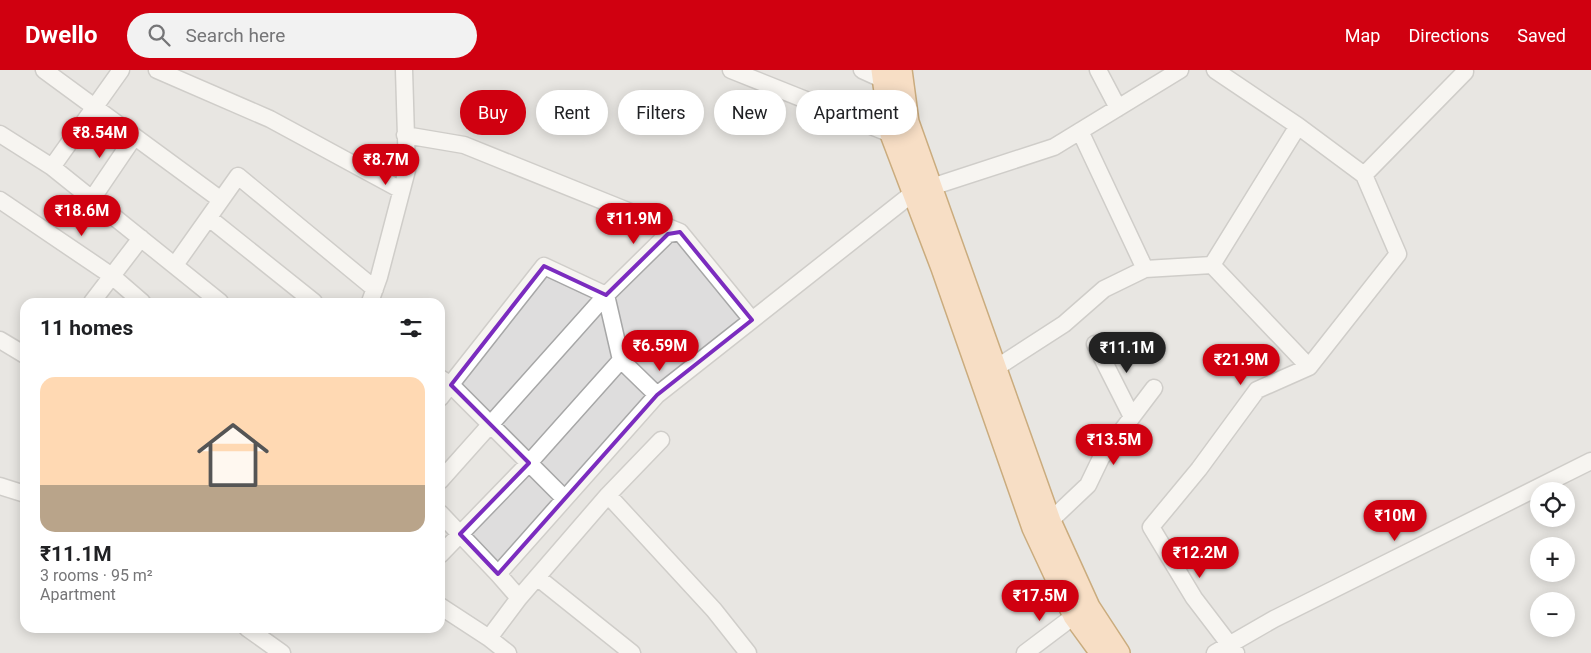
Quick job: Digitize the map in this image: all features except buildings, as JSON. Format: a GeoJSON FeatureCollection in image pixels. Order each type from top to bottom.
{"type":"FeatureCollection","features":[{"type":"Feature","properties":{"kind":"main road"},"geometry":{"type":"LineString","coordinates":[[889,73],[890,90]]}},
{"type":"Feature","properties":{"kind":"main road"},"geometry":{"type":"LineString","coordinates":[[889,73],[908,122],[921,190]]}},
{"type":"Feature","properties":{"kind":"main road"},"geometry":{"type":"LineString","coordinates":[[892,135],[921,190],[996,368],[1050,521],[1089,607],[1119,653]]}},
{"type":"Feature","properties":{"kind":"main road"},"geometry":{"type":"LineString","coordinates":[[951,265],[1033,528],[1074,616],[1101,653]]}},
{"type":"Feature","properties":{"kind":"street"},"geometry":{"type":"LineString","coordinates":[[44,70],[221,200]]}},
{"type":"Feature","properties":{"kind":"street"},"geometry":{"type":"LineString","coordinates":[[52,167],[121,70]]}},
{"type":"Feature","properties":{"kind":"street"},"geometry":{"type":"LineString","coordinates":[[157,70],[270,119],[402,190]]}},
{"type":"Feature","properties":{"kind":"street"},"geometry":{"type":"LineString","coordinates":[[176,265],[238,176],[372,296],[406,170],[404,70]]}},
{"type":"Feature","properties":{"kind":"street"},"geometry":{"type":"LineString","coordinates":[[731,70],[796,96]]}},
{"type":"Feature","properties":{"kind":"street"},"geometry":{"type":"LineString","coordinates":[[862,70],[889,73]]}},
{"type":"Feature","properties":{"kind":"street"},"geometry":{"type":"LineString","coordinates":[[1098,70],[1118,108]]}},
{"type":"Feature","properties":{"kind":"street"},"geometry":{"type":"LineString","coordinates":[[498,574],[657,395],[921,190],[1054,146],[1180,70]]}},
{"type":"Feature","properties":{"kind":"street"},"geometry":{"type":"LineString","coordinates":[[1216,70],[1298,126],[1364,175],[1398,254],[1309,367],[1257,390],[1199,469],[1151,527],[1194,598],[1233,649]]}},
{"type":"Feature","properties":{"kind":"street"},"geometry":{"type":"LineString","coordinates":[[1364,175],[1465,71]]}},
{"type":"Feature","properties":{"kind":"street"},"geometry":{"type":"LineString","coordinates":[[1212,265],[1298,126]]}},
{"type":"Feature","properties":{"kind":"street"},"geometry":{"type":"LineString","coordinates":[[1080,131],[1145,269]]}},
{"type":"Feature","properties":{"kind":"street"},"geometry":{"type":"LineString","coordinates":[[0,134],[52,167],[215,298]]}},
{"type":"Feature","properties":{"kind":"street"},"geometry":{"type":"LineString","coordinates":[[406,135],[464,145],[680,232],[752,320]]}},
{"type":"Feature","properties":{"kind":"street"},"geometry":{"type":"LineString","coordinates":[[92,199],[134,137]]}},
{"type":"Feature","properties":{"kind":"street"},"geometry":{"type":"LineString","coordinates":[[0,200],[112,276],[137,298]]}},
{"type":"Feature","properties":{"kind":"street"},"geometry":{"type":"LineString","coordinates":[[209,218],[309,298]]}},
{"type":"Feature","properties":{"kind":"street"},"geometry":{"type":"LineString","coordinates":[[445,475],[606,295],[668,234],[680,232]]}},
{"type":"Feature","properties":{"kind":"street"},"geometry":{"type":"LineString","coordinates":[[95,298],[141,238]]}},
{"type":"Feature","properties":{"kind":"street"},"geometry":{"type":"LineString","coordinates":[[996,368],[1064,324],[1104,289],[1145,269],[1212,265],[1309,367]]}},
{"type":"Feature","properties":{"kind":"street"},"geometry":{"type":"LineString","coordinates":[[564,498],[446,381],[544,266],[606,295]]}},
{"type":"Feature","properties":{"kind":"street"},"geometry":{"type":"LineString","coordinates":[[606,295],[621,360],[657,395]]}},
{"type":"Feature","properties":{"kind":"street"},"geometry":{"type":"LineString","coordinates":[[0,340],[20,352]]}},
{"type":"Feature","properties":{"kind":"street"},"geometry":{"type":"LineString","coordinates":[[1095,344],[1132,418]]}},
{"type":"Feature","properties":{"kind":"street"},"geometry":{"type":"LineString","coordinates":[[445,550],[529,463],[621,360]]}},
{"type":"Feature","properties":{"kind":"street"},"geometry":{"type":"LineString","coordinates":[[1050,521],[1088,485],[1101,458],[1154,388]]}},
{"type":"Feature","properties":{"kind":"street"},"geometry":{"type":"LineString","coordinates":[[489,638],[537,577],[608,495],[662,440]]}},
{"type":"Feature","properties":{"kind":"street"},"geometry":{"type":"LineString","coordinates":[[1215,653],[1233,649],[1274,620],[1591,461]]}},
{"type":"Feature","properties":{"kind":"street"},"geometry":{"type":"LineString","coordinates":[[0,486],[20,492]]}},
{"type":"Feature","properties":{"kind":"street"},"geometry":{"type":"LineString","coordinates":[[608,495],[714,610],[748,653]]}},
{"type":"Feature","properties":{"kind":"street"},"geometry":{"type":"LineString","coordinates":[[445,518],[520,598]]}},
{"type":"Feature","properties":{"kind":"street"},"geometry":{"type":"LineString","coordinates":[[537,577],[632,653]]}},
{"type":"Feature","properties":{"kind":"street"},"geometry":{"type":"LineString","coordinates":[[445,609],[508,653]]}},
{"type":"Feature","properties":{"kind":"street"},"geometry":{"type":"LineString","coordinates":[[1025,653],[1074,616]]}},
{"type":"Feature","properties":{"kind":"street"},"geometry":{"type":"LineString","coordinates":[[252,633],[266,648],[282,653]]}},
{"type":"Feature","properties":{"kind":"highlighted area"},"geometry":{"type":"Polygon","coordinates":[[[680,232],[752,320],[657,395],[498,574],[460,534],[529,463],[451,385],[544,266],[606,295],[668,234],[680,232]]]}},
{"type":"Feature","properties":{"kind":"shaded area"},"geometry":{"type":"Polygon","coordinates":[[[0,70],[1591,70],[1591,653],[0,653],[0,70]]]}}]}
